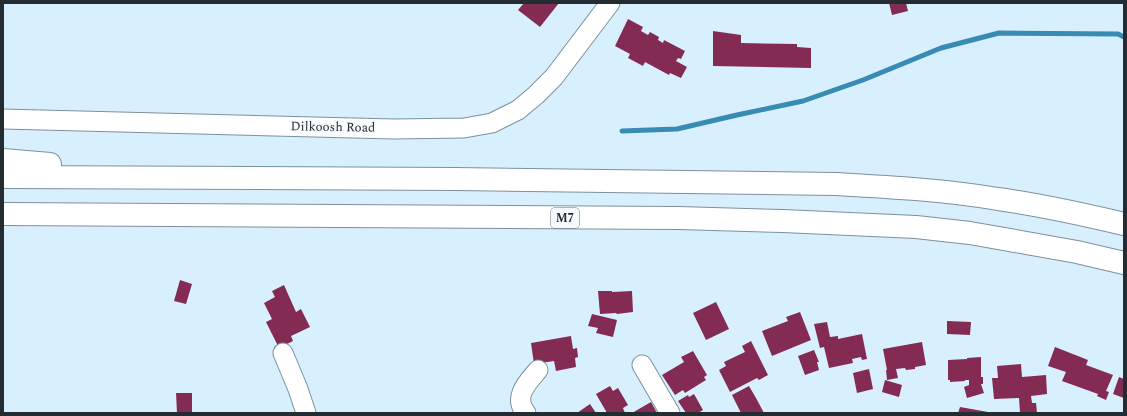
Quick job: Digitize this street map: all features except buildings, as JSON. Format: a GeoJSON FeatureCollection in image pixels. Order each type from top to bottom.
{"type":"FeatureCollection","features":[{"type":"Feature","properties":{"kind":"highway"},"geometry":{"type":"LineString","coordinates":[[3,160],[66,166],[101,177]]}},
{"type":"Feature","properties":{"kind":"highway"},"geometry":{"type":"LineString","coordinates":[[3,177],[447,178],[836,184],[898,188],[997,199],[1046,207],[1124,224]]}},
{"type":"Feature","properties":{"kind":"highway","name":"M7"},"geometry":{"type":"LineString","coordinates":[[3,214],[678,218],[783,221],[916,227],[970,233],[1077,252],[1124,263]]}},
{"type":"Feature","properties":{"kind":"street","name":"Dilkoosh Road"},"geometry":{"type":"LineString","coordinates":[[3,119],[394,129],[464,128],[492,123],[518,110],[554,77],[610,3]]}},
{"type":"Feature","properties":{"kind":"street"},"geometry":{"type":"LineString","coordinates":[[283,353],[306,413]]}},
{"type":"Feature","properties":{"kind":"street"},"geometry":{"type":"LineString","coordinates":[[642,365],[670,413]]}},
{"type":"Feature","properties":{"kind":"street"},"geometry":{"type":"LineString","coordinates":[[526,413],[521,404],[521,394],[525,385],[538,370]]}},
{"type":"Feature","properties":{"kind":"waterway"},"geometry":{"type":"LineString","coordinates":[[622,131],[677,129],[803,101],[863,80],[941,48],[999,33],[1118,34],[1124,37]]}}]}
